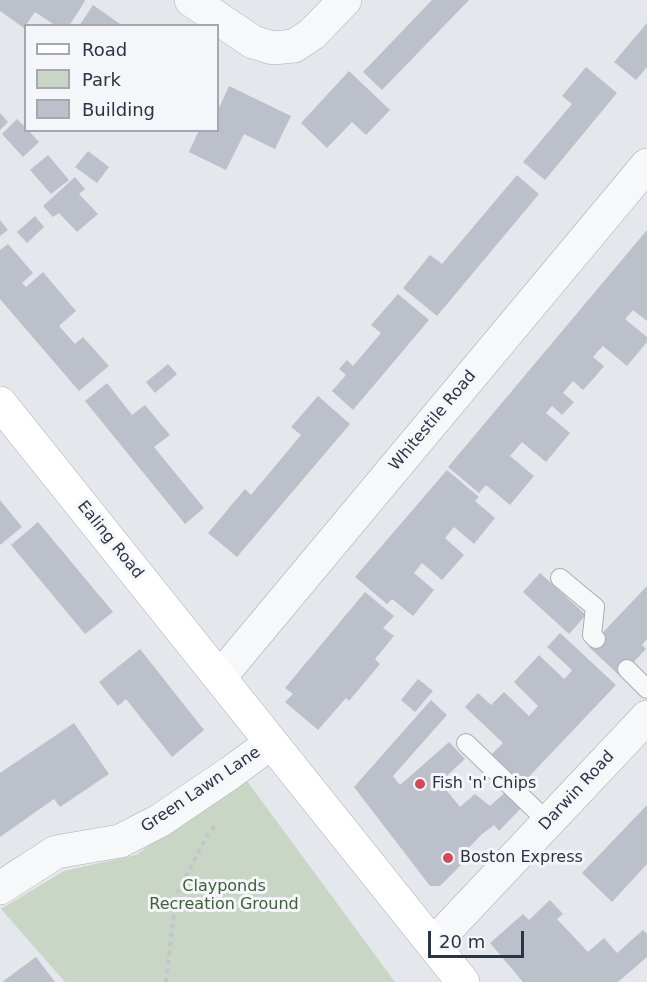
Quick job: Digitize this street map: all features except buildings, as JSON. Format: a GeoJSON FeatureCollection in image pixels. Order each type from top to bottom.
{"type":"FeatureCollection","features":[{"type":"Feature","properties":{"kind":"main road","name":"Ealing Road"},"geometry":{"type":"LineString","coordinates":[[0,403],[463,982]]}},
{"type":"Feature","properties":{"kind":"street"},"geometry":{"type":"LineString","coordinates":[[191,0],[253,42],[273,48],[294,46],[312,34],[345,0]]}},
{"type":"Feature","properties":{"kind":"street","name":"Whitestile Road"},"geometry":{"type":"LineString","coordinates":[[220,677],[647,165]]}},
{"type":"Feature","properties":{"kind":"street","name":"Darwin Road"},"geometry":{"type":"LineString","coordinates":[[433,944],[647,717]]}},
{"type":"Feature","properties":{"kind":"street","name":"Green Lawn Lane"},"geometry":{"type":"LineString","coordinates":[[0,888],[56,852],[120,841],[159,821],[271,743]]}},
{"type":"Feature","properties":{"kind":"lane"},"geometry":{"type":"LineString","coordinates":[[560,578],[595,607],[592,635],[596,639]]}},
{"type":"Feature","properties":{"kind":"lane"},"geometry":{"type":"LineString","coordinates":[[627,669],[647,689]]}},
{"type":"Feature","properties":{"kind":"lane"},"geometry":{"type":"LineString","coordinates":[[466,743],[548,822]]}},
{"type":"Feature","properties":{"kind":"path"},"geometry":{"type":"LineString","coordinates":[[166,982],[176,895],[208,834],[220,818]]}},
{"type":"Feature","properties":{"kind":"green space","name":"Clayponds Recreation Ground"},"geometry":{"type":"Polygon","coordinates":[[[244,777],[395,982],[65,982],[1,909],[64,871],[136,855],[244,777]]]}},
{"type":"Feature","properties":{"kind":"place","name":"Fish 'n' Chips"},"geometry":{"type":"Point","coordinates":[420,784]}},
{"type":"Feature","properties":{"kind":"place","name":"Boston Express"},"geometry":{"type":"Point","coordinates":[448,858]}}]}
